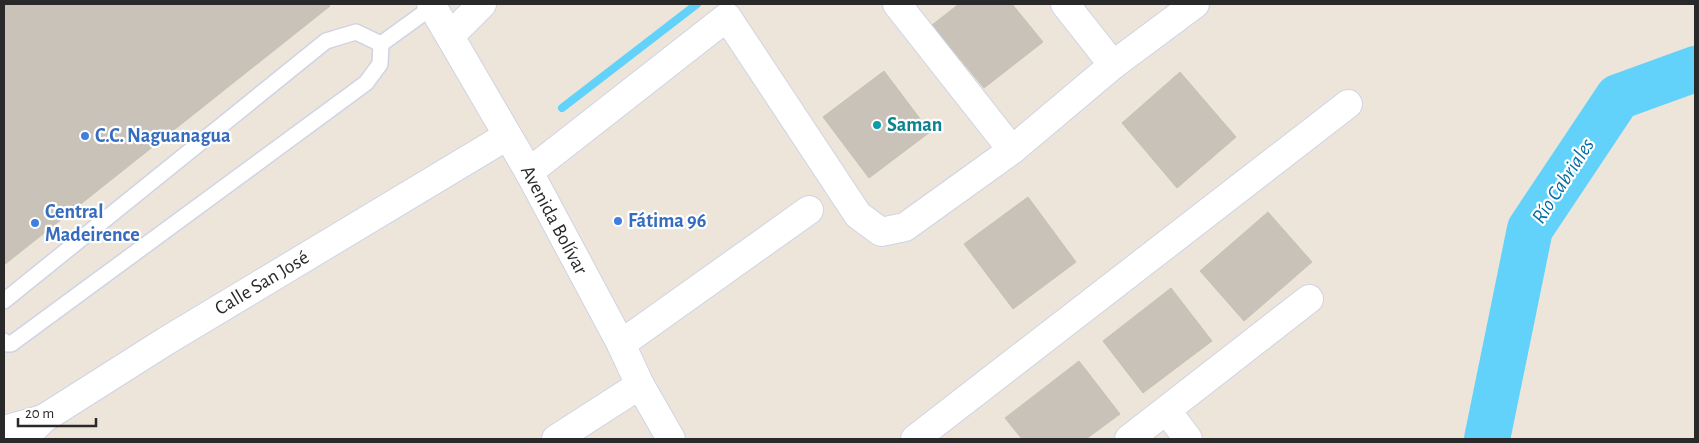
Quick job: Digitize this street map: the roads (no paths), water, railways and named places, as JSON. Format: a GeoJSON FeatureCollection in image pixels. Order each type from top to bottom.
{"type":"FeatureCollection","features":[{"type":"Feature","properties":{"kind":"street"},"geometry":{"type":"LineString","coordinates":[[450,36],[482,4]]}},
{"type":"Feature","properties":{"kind":"street"},"geometry":{"type":"LineString","coordinates":[[897,4],[1012,150]]}},
{"type":"Feature","properties":{"kind":"street"},"geometry":{"type":"LineString","coordinates":[[1065,4],[1113,65]]}},
{"type":"Feature","properties":{"kind":"street"},"geometry":{"type":"LineString","coordinates":[[529,172],[727,17],[858,215],[881,232],[905,226],[1012,150],[1113,65],[1195,4]]}},
{"type":"Feature","properties":{"kind":"street","name":"Avenida Bolívar"},"geometry":{"type":"LineString","coordinates":[[432,5],[529,172],[621,344],[640,385],[671,439]]}},
{"type":"Feature","properties":{"kind":"street"},"geometry":{"type":"LineString","coordinates":[[915,439],[1348,104]]}},
{"type":"Feature","properties":{"kind":"street","name":"Calle San José"},"geometry":{"type":"LineString","coordinates":[[23,439],[43,420],[166,341],[507,136]]}},
{"type":"Feature","properties":{"kind":"street"},"geometry":{"type":"LineString","coordinates":[[621,344],[809,210]]}},
{"type":"Feature","properties":{"kind":"street"},"geometry":{"type":"LineString","coordinates":[[1129,439],[1309,299]]}},
{"type":"Feature","properties":{"kind":"street"},"geometry":{"type":"LineString","coordinates":[[556,439],[640,385]]}},
{"type":"Feature","properties":{"kind":"street"},"geometry":{"type":"LineString","coordinates":[[1167,411],[1188,439]]}},
{"type":"Feature","properties":{"kind":"street"},"geometry":{"type":"LineString","coordinates":[[4,430],[43,420]]}},
{"type":"Feature","properties":{"kind":"lane"},"geometry":{"type":"LineString","coordinates":[[4,341],[11,344],[366,83],[380,64],[381,44],[432,5]]}},
{"type":"Feature","properties":{"kind":"lane"},"geometry":{"type":"LineString","coordinates":[[4,301],[326,41],[356,32],[381,44]]}},
{"type":"Feature","properties":{"kind":"waterway"},"geometry":{"type":"LineString","coordinates":[[562,108],[697,4]]}},
{"type":"Feature","properties":{"kind":"waterway","name":"Río Cabriales"},"geometry":{"type":"LineString","coordinates":[[1487,439],[1530,229],[1618,97],[1695,69]]}},
{"type":"Feature","properties":{"kind":"place","name":"Saman"},"geometry":{"type":"Point","coordinates":[877,125]}},
{"type":"Feature","properties":{"kind":"place","name":"C.C. Naguanagua"},"geometry":{"type":"Point","coordinates":[85,136]}},
{"type":"Feature","properties":{"kind":"place","name":"Fátima 96"},"geometry":{"type":"Point","coordinates":[618,221]}},
{"type":"Feature","properties":{"kind":"place","name":"Central Madeirence"},"geometry":{"type":"Point","coordinates":[35,223]}}]}
